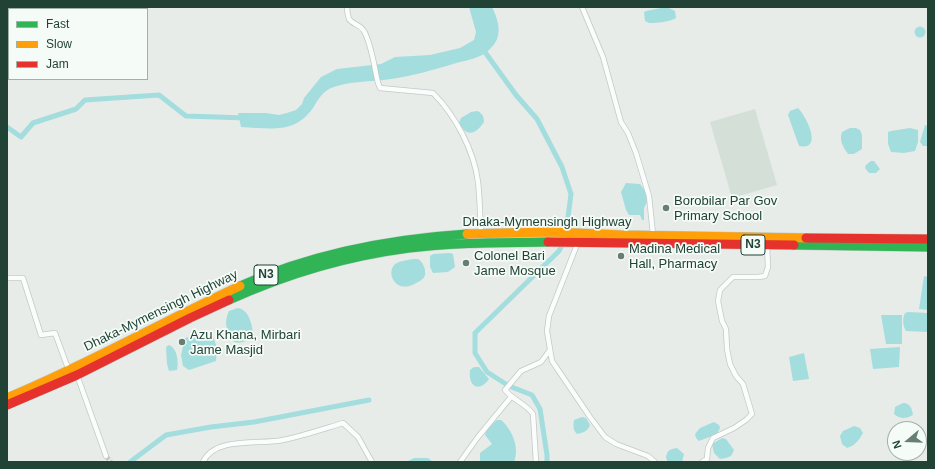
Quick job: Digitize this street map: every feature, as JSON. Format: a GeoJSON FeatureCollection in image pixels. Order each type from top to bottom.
{"type":"FeatureCollection","features":[{"type":"Feature","properties":{"kind":"highway","name":"Dhaka-Mymensingh Highway"},"geometry":{"type":"LineString","coordinates":[[7,398],[69,371],[242,284],[325,256],[383,243],[448,235],[548,232],[581,232],[620,235],[652,234],[928,239]]}},
{"type":"Feature","properties":{"kind":"highway","name":"Dhaka-Mymensingh Highway"},"geometry":{"type":"LineString","coordinates":[[7,405],[77,375],[247,292],[302,272],[354,258],[409,248],[446,245],[548,242],[928,247]]}},
{"type":"Feature","properties":{"kind":"street"},"geometry":{"type":"LineString","coordinates":[[347,7],[349,19],[361,26],[364,32],[380,88],[387,90],[433,93],[444,104],[461,133],[474,164],[478,181],[481,234]]}},
{"type":"Feature","properties":{"kind":"street"},"geometry":{"type":"LineString","coordinates":[[582,7],[603,57],[622,122],[636,153],[649,196],[652,234]]}},
{"type":"Feature","properties":{"kind":"street"},"geometry":{"type":"LineString","coordinates":[[578,242],[549,316],[546,331],[552,361],[605,437],[616,444],[648,456],[655,462]]}},
{"type":"Feature","properties":{"kind":"street"},"geometry":{"type":"LineString","coordinates":[[702,462],[707,459],[708,448],[713,438],[734,428],[752,414],[744,384],[736,376],[730,364],[727,349],[726,329],[722,321],[718,301],[720,290],[733,277],[765,276],[768,266],[767,245]]}},
{"type":"Feature","properties":{"kind":"street"},"geometry":{"type":"LineString","coordinates":[[7,278],[23,278],[41,335],[55,333],[69,371]]}},
{"type":"Feature","properties":{"kind":"street"},"geometry":{"type":"LineString","coordinates":[[536,462],[533,414],[523,404],[511,397],[505,390],[521,371],[541,362],[550,350]]}},
{"type":"Feature","properties":{"kind":"street"},"geometry":{"type":"LineString","coordinates":[[77,375],[106,456]]}},
{"type":"Feature","properties":{"kind":"street"},"geometry":{"type":"LineString","coordinates":[[460,462],[478,436],[511,397]]}},
{"type":"Feature","properties":{"kind":"street"},"geometry":{"type":"LineString","coordinates":[[203,462],[207,454],[230,444],[273,442],[294,438],[343,424],[358,437],[372,462]]}},
{"type":"Feature","properties":{"kind":"shaded area"},"geometry":{"type":"Polygon","coordinates":[[[755,109],[777,185],[732,198],[710,122],[755,109]]]}},
{"type":"Feature","properties":{"kind":"water"},"geometry":{"type":"Polygon","coordinates":[[[469,7],[492,7],[497,19],[499,31],[497,39],[482,55],[430,71],[384,80],[352,83],[328,89],[318,99],[306,117],[289,126],[271,129],[241,127],[238,113],[266,113],[279,115],[296,110],[321,77],[337,69],[381,64],[395,57],[430,55],[460,48],[474,40],[476,32],[469,7]]]}},
{"type":"Feature","properties":{"kind":"water"},"geometry":{"type":"Polygon","coordinates":[[[661,8],[669,8],[675,11],[676,18],[649,23],[645,21],[644,12],[661,8]]]}},
{"type":"Feature","properties":{"kind":"water"},"geometry":{"type":"Polygon","coordinates":[[[920,26],[924,28],[926,32],[924,36],[920,38],[916,36],[914,32],[916,28],[920,26]]]}},
{"type":"Feature","properties":{"kind":"water"},"geometry":{"type":"Polygon","coordinates":[[[798,108],[805,118],[811,132],[811,143],[806,146],[799,146],[788,115],[790,111],[798,108]]]}},
{"type":"Feature","properties":{"kind":"water"},"geometry":{"type":"Polygon","coordinates":[[[477,111],[484,118],[484,122],[475,132],[472,133],[465,131],[459,123],[461,118],[471,112],[477,111]]]}},
{"type":"Feature","properties":{"kind":"water"},"geometry":{"type":"Polygon","coordinates":[[[925,125],[928,126],[927,146],[923,146],[920,142],[925,125]]]}},
{"type":"Feature","properties":{"kind":"water"},"geometry":{"type":"Polygon","coordinates":[[[850,128],[860,130],[862,135],[862,149],[854,154],[848,154],[841,141],[842,132],[850,128]]]}},
{"type":"Feature","properties":{"kind":"water"},"geometry":{"type":"Polygon","coordinates":[[[910,128],[918,130],[918,142],[915,151],[904,153],[891,152],[888,144],[888,132],[910,128]]]}},
{"type":"Feature","properties":{"kind":"water"},"geometry":{"type":"Polygon","coordinates":[[[871,161],[874,161],[880,169],[876,173],[869,173],[865,168],[871,161]]]}},
{"type":"Feature","properties":{"kind":"water"},"geometry":{"type":"Polygon","coordinates":[[[626,183],[640,184],[646,192],[647,202],[644,208],[644,220],[642,220],[640,215],[629,215],[626,210],[621,192],[626,183]]]}},
{"type":"Feature","properties":{"kind":"water"},"geometry":{"type":"Polygon","coordinates":[[[433,254],[453,254],[455,267],[448,272],[433,273],[430,267],[430,256],[433,254]]]}},
{"type":"Feature","properties":{"kind":"water"},"geometry":{"type":"Polygon","coordinates":[[[413,259],[420,260],[425,268],[425,275],[423,279],[409,286],[398,285],[392,278],[392,268],[397,263],[413,259]]]}},
{"type":"Feature","properties":{"kind":"water"},"geometry":{"type":"Polygon","coordinates":[[[924,276],[928,277],[928,310],[919,309],[924,276]]]}},
{"type":"Feature","properties":{"kind":"water"},"geometry":{"type":"Polygon","coordinates":[[[238,308],[245,311],[247,314],[251,322],[253,333],[248,340],[240,343],[234,342],[229,335],[226,323],[229,311],[238,308]]]}},
{"type":"Feature","properties":{"kind":"water"},"geometry":{"type":"Polygon","coordinates":[[[905,313],[928,313],[928,332],[906,331],[903,320],[905,313]]]}},
{"type":"Feature","properties":{"kind":"water"},"geometry":{"type":"Polygon","coordinates":[[[881,315],[902,315],[902,344],[886,344],[881,315]]]}},
{"type":"Feature","properties":{"kind":"water"},"geometry":{"type":"Polygon","coordinates":[[[193,336],[213,336],[217,348],[216,361],[189,370],[183,366],[181,355],[185,338],[193,336]]]}},
{"type":"Feature","properties":{"kind":"water"},"geometry":{"type":"Polygon","coordinates":[[[169,345],[176,352],[178,363],[177,370],[169,371],[166,347],[169,345]]]}},
{"type":"Feature","properties":{"kind":"water"},"geometry":{"type":"Polygon","coordinates":[[[900,347],[899,367],[873,369],[870,349],[900,347]]]}},
{"type":"Feature","properties":{"kind":"water"},"geometry":{"type":"Polygon","coordinates":[[[804,353],[809,379],[793,381],[789,357],[804,353]]]}},
{"type":"Feature","properties":{"kind":"water"},"geometry":{"type":"Polygon","coordinates":[[[474,367],[479,367],[489,379],[485,384],[478,387],[472,383],[470,375],[470,370],[474,367]]]}},
{"type":"Feature","properties":{"kind":"water"},"geometry":{"type":"Polygon","coordinates":[[[903,403],[910,406],[913,415],[903,418],[894,414],[895,407],[903,403]]]}},
{"type":"Feature","properties":{"kind":"water"},"geometry":{"type":"Polygon","coordinates":[[[582,417],[586,418],[590,425],[588,429],[577,434],[573,424],[574,420],[582,417]]]}},
{"type":"Feature","properties":{"kind":"water"},"geometry":{"type":"Polygon","coordinates":[[[497,420],[501,420],[509,428],[512,434],[516,451],[514,462],[480,462],[480,453],[492,444],[485,435],[486,430],[497,420]]]}},
{"type":"Feature","properties":{"kind":"water"},"geometry":{"type":"Polygon","coordinates":[[[714,422],[719,425],[720,428],[717,434],[699,441],[695,434],[700,428],[714,422]]]}},
{"type":"Feature","properties":{"kind":"water"},"geometry":{"type":"Polygon","coordinates":[[[854,426],[860,428],[863,433],[857,442],[847,448],[842,444],[840,436],[843,431],[854,426]]]}},
{"type":"Feature","properties":{"kind":"water"},"geometry":{"type":"Polygon","coordinates":[[[722,438],[726,439],[734,450],[731,456],[720,459],[714,453],[712,444],[722,438]]]}},
{"type":"Feature","properties":{"kind":"water"},"geometry":{"type":"Polygon","coordinates":[[[677,448],[684,454],[682,462],[668,462],[666,458],[668,452],[677,448]]]}},
{"type":"Feature","properties":{"kind":"water"},"geometry":{"type":"Polygon","coordinates":[[[414,458],[428,458],[433,462],[406,462],[414,458]]]}},
{"type":"Feature","properties":{"kind":"waterway"},"geometry":{"type":"LineString","coordinates":[[482,48],[516,95],[537,119],[562,167],[571,194],[566,233]]}},
{"type":"Feature","properties":{"kind":"waterway"},"geometry":{"type":"LineString","coordinates":[[7,127],[21,137],[33,123],[76,109],[85,100],[159,95],[186,116],[246,118]]}},
{"type":"Feature","properties":{"kind":"waterway"},"geometry":{"type":"LineString","coordinates":[[547,462],[540,409],[532,395],[509,386],[487,372],[475,353],[475,333],[559,251],[564,241]]}},
{"type":"Feature","properties":{"kind":"waterway"},"geometry":{"type":"LineString","coordinates":[[130,462],[166,435],[211,427],[254,422],[369,400]]}},
{"type":"Feature","properties":{"kind":"tunnel"},"geometry":{"type":"LineString","coordinates":[[106,456],[111,462]]}},
{"type":"Feature","properties":{"kind":"traffic: fast"},"geometry":{"type":"LineString","coordinates":[[240,286],[295,265],[351,250],[380,244],[438,236],[467,234]]}},
{"type":"Feature","properties":{"kind":"traffic: fast"},"geometry":{"type":"LineString","coordinates":[[229,300],[272,282],[317,267],[386,251],[478,243],[548,242]]}},
{"type":"Feature","properties":{"kind":"traffic: fast"},"geometry":{"type":"LineString","coordinates":[[794,245],[928,247]]}},
{"type":"Feature","properties":{"kind":"traffic: slow"},"geometry":{"type":"LineString","coordinates":[[467,234],[549,232],[621,235],[806,238]]}},
{"type":"Feature","properties":{"kind":"traffic: slow"},"geometry":{"type":"LineString","coordinates":[[7,398],[66,372],[240,286]]}},
{"type":"Feature","properties":{"kind":"traffic: jam"},"geometry":{"type":"LineString","coordinates":[[806,238],[928,239]]}},
{"type":"Feature","properties":{"kind":"traffic: jam"},"geometry":{"type":"LineString","coordinates":[[548,242],[794,245]]}},
{"type":"Feature","properties":{"kind":"traffic: jam"},"geometry":{"type":"LineString","coordinates":[[7,405],[77,375],[229,300]]}},
{"type":"Feature","properties":{"kind":"place","name":"Borobilar Par Gov Primary School"},"geometry":{"type":"Point","coordinates":[666,208]}},
{"type":"Feature","properties":{"kind":"place","name":"Madina Medical Hall, Pharmacy"},"geometry":{"type":"Point","coordinates":[621,256]}},
{"type":"Feature","properties":{"kind":"place","name":"Colonel Bari Jame Mosque"},"geometry":{"type":"Point","coordinates":[466,263]}},
{"type":"Feature","properties":{"kind":"place","name":"Azu Khana, Mirbari Jame Masjid"},"geometry":{"type":"Point","coordinates":[182,342]}}]}
